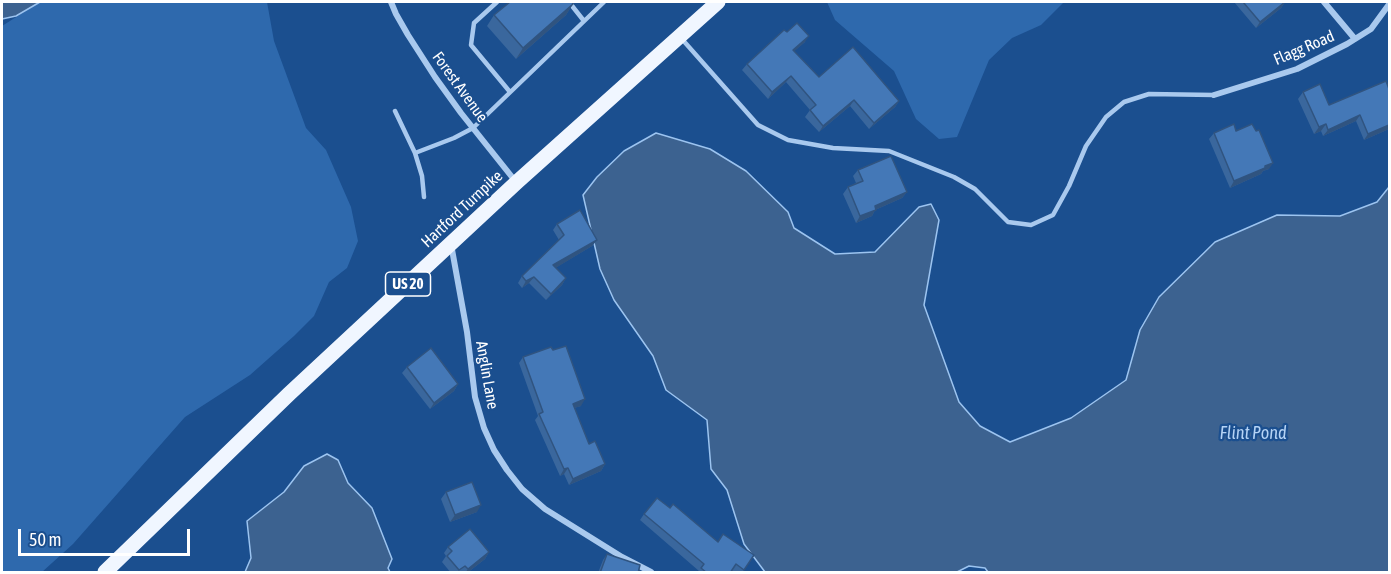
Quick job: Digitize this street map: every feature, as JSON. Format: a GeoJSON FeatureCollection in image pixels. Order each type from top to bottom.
{"type":"FeatureCollection","features":[{"type":"Feature","properties":{"kind":"main road","name":"Hartford Turnpike"},"geometry":{"type":"LineString","coordinates":[[105,573],[289,394],[517,182],[718,2]]}},
{"type":"Feature","properties":{"kind":"street","name":"Forest Avenue"},"geometry":{"type":"LineString","coordinates":[[391,2],[421,56],[473,128],[517,182]]}},
{"type":"Feature","properties":{"kind":"street"},"geometry":{"type":"LineString","coordinates":[[1324,2],[1355,39]]}},
{"type":"Feature","properties":{"kind":"street","name":"Flagg Road"},"geometry":{"type":"LineString","coordinates":[[1214,95],[1297,69],[1355,39],[1371,29],[1389,3]]}},
{"type":"Feature","properties":{"kind":"street","name":"Anglin Lane"},"geometry":{"type":"LineString","coordinates":[[451,244],[467,332],[475,397],[484,428],[494,450],[522,489],[545,509],[651,573]]}},
{"type":"Feature","properties":{"kind":"lane"},"geometry":{"type":"LineString","coordinates":[[497,2],[474,23],[471,45],[510,92]]}},
{"type":"Feature","properties":{"kind":"lane"},"geometry":{"type":"LineString","coordinates":[[569,2],[584,21]]}},
{"type":"Feature","properties":{"kind":"lane"},"geometry":{"type":"LineString","coordinates":[[415,153],[473,128],[604,2]]}},
{"type":"Feature","properties":{"kind":"lane"},"geometry":{"type":"LineString","coordinates":[[680,36],[758,125],[788,140],[833,148],[890,151],[954,177],[975,189],[1008,222],[1031,225],[1053,215],[1069,186],[1086,146],[1106,117],[1124,102],[1149,94],[1214,95]]}},
{"type":"Feature","properties":{"kind":"lane"},"geometry":{"type":"LineString","coordinates":[[395,111],[415,153],[422,176],[424,197]]}},
{"type":"Feature","properties":{"kind":"shaded area"},"geometry":{"type":"Polygon","coordinates":[[[40,2],[267,2],[274,41],[306,128],[326,150],[351,207],[358,241],[347,268],[329,282],[314,316],[250,375],[185,417],[73,544],[42,572],[2,572],[2,26],[40,2]]]}},
{"type":"Feature","properties":{"kind":"shaded area"},"geometry":{"type":"Polygon","coordinates":[[[827,2],[1064,2],[1041,25],[1012,38],[989,60],[957,137],[939,139],[916,119],[894,71],[835,20],[827,2]]]}},
{"type":"Feature","properties":{"kind":"water"},"geometry":{"type":"Polygon","coordinates":[[[2,2],[40,2],[16,16],[2,19],[2,2]]]}},
{"type":"Feature","properties":{"kind":"water","name":"Flint Pond"},"geometry":{"type":"Polygon","coordinates":[[[656,133],[710,149],[746,171],[788,212],[794,228],[835,254],[875,252],[919,207],[931,204],[939,220],[924,305],[959,402],[980,426],[1010,442],[1071,418],[1126,380],[1140,330],[1159,297],[1215,242],[1277,215],[1340,216],[1377,202],[1389,187],[1389,572],[988,572],[985,568],[969,566],[957,572],[765,572],[744,544],[727,490],[711,469],[707,420],[666,390],[653,356],[614,300],[600,269],[583,195],[597,177],[624,151],[656,133]]]}},
{"type":"Feature","properties":{"kind":"water"},"geometry":{"type":"Polygon","coordinates":[[[327,454],[338,460],[348,483],[372,508],[392,559],[388,568],[390,572],[245,572],[251,558],[247,521],[284,492],[304,466],[327,454]]]}},
{"type":"Feature","properties":{"kind":"building"},"geometry":{"type":"Polygon","coordinates":[[[510,2],[572,2],[573,4],[523,48],[494,15],[510,2]]]}},
{"type":"Feature","properties":{"kind":"building"},"geometry":{"type":"Polygon","coordinates":[[[1243,2],[1285,2],[1260,22],[1243,2]]]}},
{"type":"Feature","properties":{"kind":"building"},"geometry":{"type":"Polygon","coordinates":[[[797,23],[809,36],[793,50],[819,77],[853,47],[899,101],[874,123],[854,100],[823,126],[810,110],[816,105],[791,76],[772,92],[747,64],[784,30],[787,32],[797,23]]]}},
{"type":"Feature","properties":{"kind":"building"},"geometry":{"type":"Polygon","coordinates":[[[1386,81],[1389,89],[1389,125],[1368,134],[1360,115],[1328,130],[1326,124],[1319,127],[1303,92],[1320,84],[1329,105],[1386,81]]]}},
{"type":"Feature","properties":{"kind":"building"},"geometry":{"type":"Polygon","coordinates":[[[1234,124],[1236,131],[1252,124],[1256,131],[1259,130],[1273,163],[1234,181],[1214,133],[1234,124]]]}},
{"type":"Feature","properties":{"kind":"building"},"geometry":{"type":"Polygon","coordinates":[[[891,156],[907,192],[875,206],[876,210],[860,216],[848,187],[863,181],[858,170],[891,156]]]}},
{"type":"Feature","properties":{"kind":"building"},"geometry":{"type":"Polygon","coordinates":[[[580,210],[597,240],[553,265],[566,278],[551,294],[534,277],[526,281],[522,276],[564,235],[557,224],[580,210]]]}},
{"type":"Feature","properties":{"kind":"building"},"geometry":{"type":"Polygon","coordinates":[[[566,346],[585,399],[573,404],[589,444],[595,441],[605,464],[573,479],[568,468],[564,469],[539,414],[543,412],[523,357],[551,347],[553,350],[566,346]]]}},
{"type":"Feature","properties":{"kind":"building"},"geometry":{"type":"Polygon","coordinates":[[[431,348],[458,384],[434,403],[407,367],[431,348]]]}},
{"type":"Feature","properties":{"kind":"building"},"geometry":{"type":"Polygon","coordinates":[[[472,482],[481,505],[455,515],[446,492],[472,482]]]}},
{"type":"Feature","properties":{"kind":"building"},"geometry":{"type":"Polygon","coordinates":[[[657,498],[670,508],[673,504],[718,542],[723,534],[754,555],[744,570],[736,564],[730,573],[707,573],[701,568],[704,564],[644,514],[657,498]]]}},
{"type":"Feature","properties":{"kind":"building"},"geometry":{"type":"Polygon","coordinates":[[[470,529],[489,552],[468,569],[465,566],[459,570],[447,556],[452,551],[448,547],[470,529]]]}},
{"type":"Feature","properties":{"kind":"building"},"geometry":{"type":"Polygon","coordinates":[[[607,554],[640,565],[638,573],[600,573],[607,554]]]}}]}
